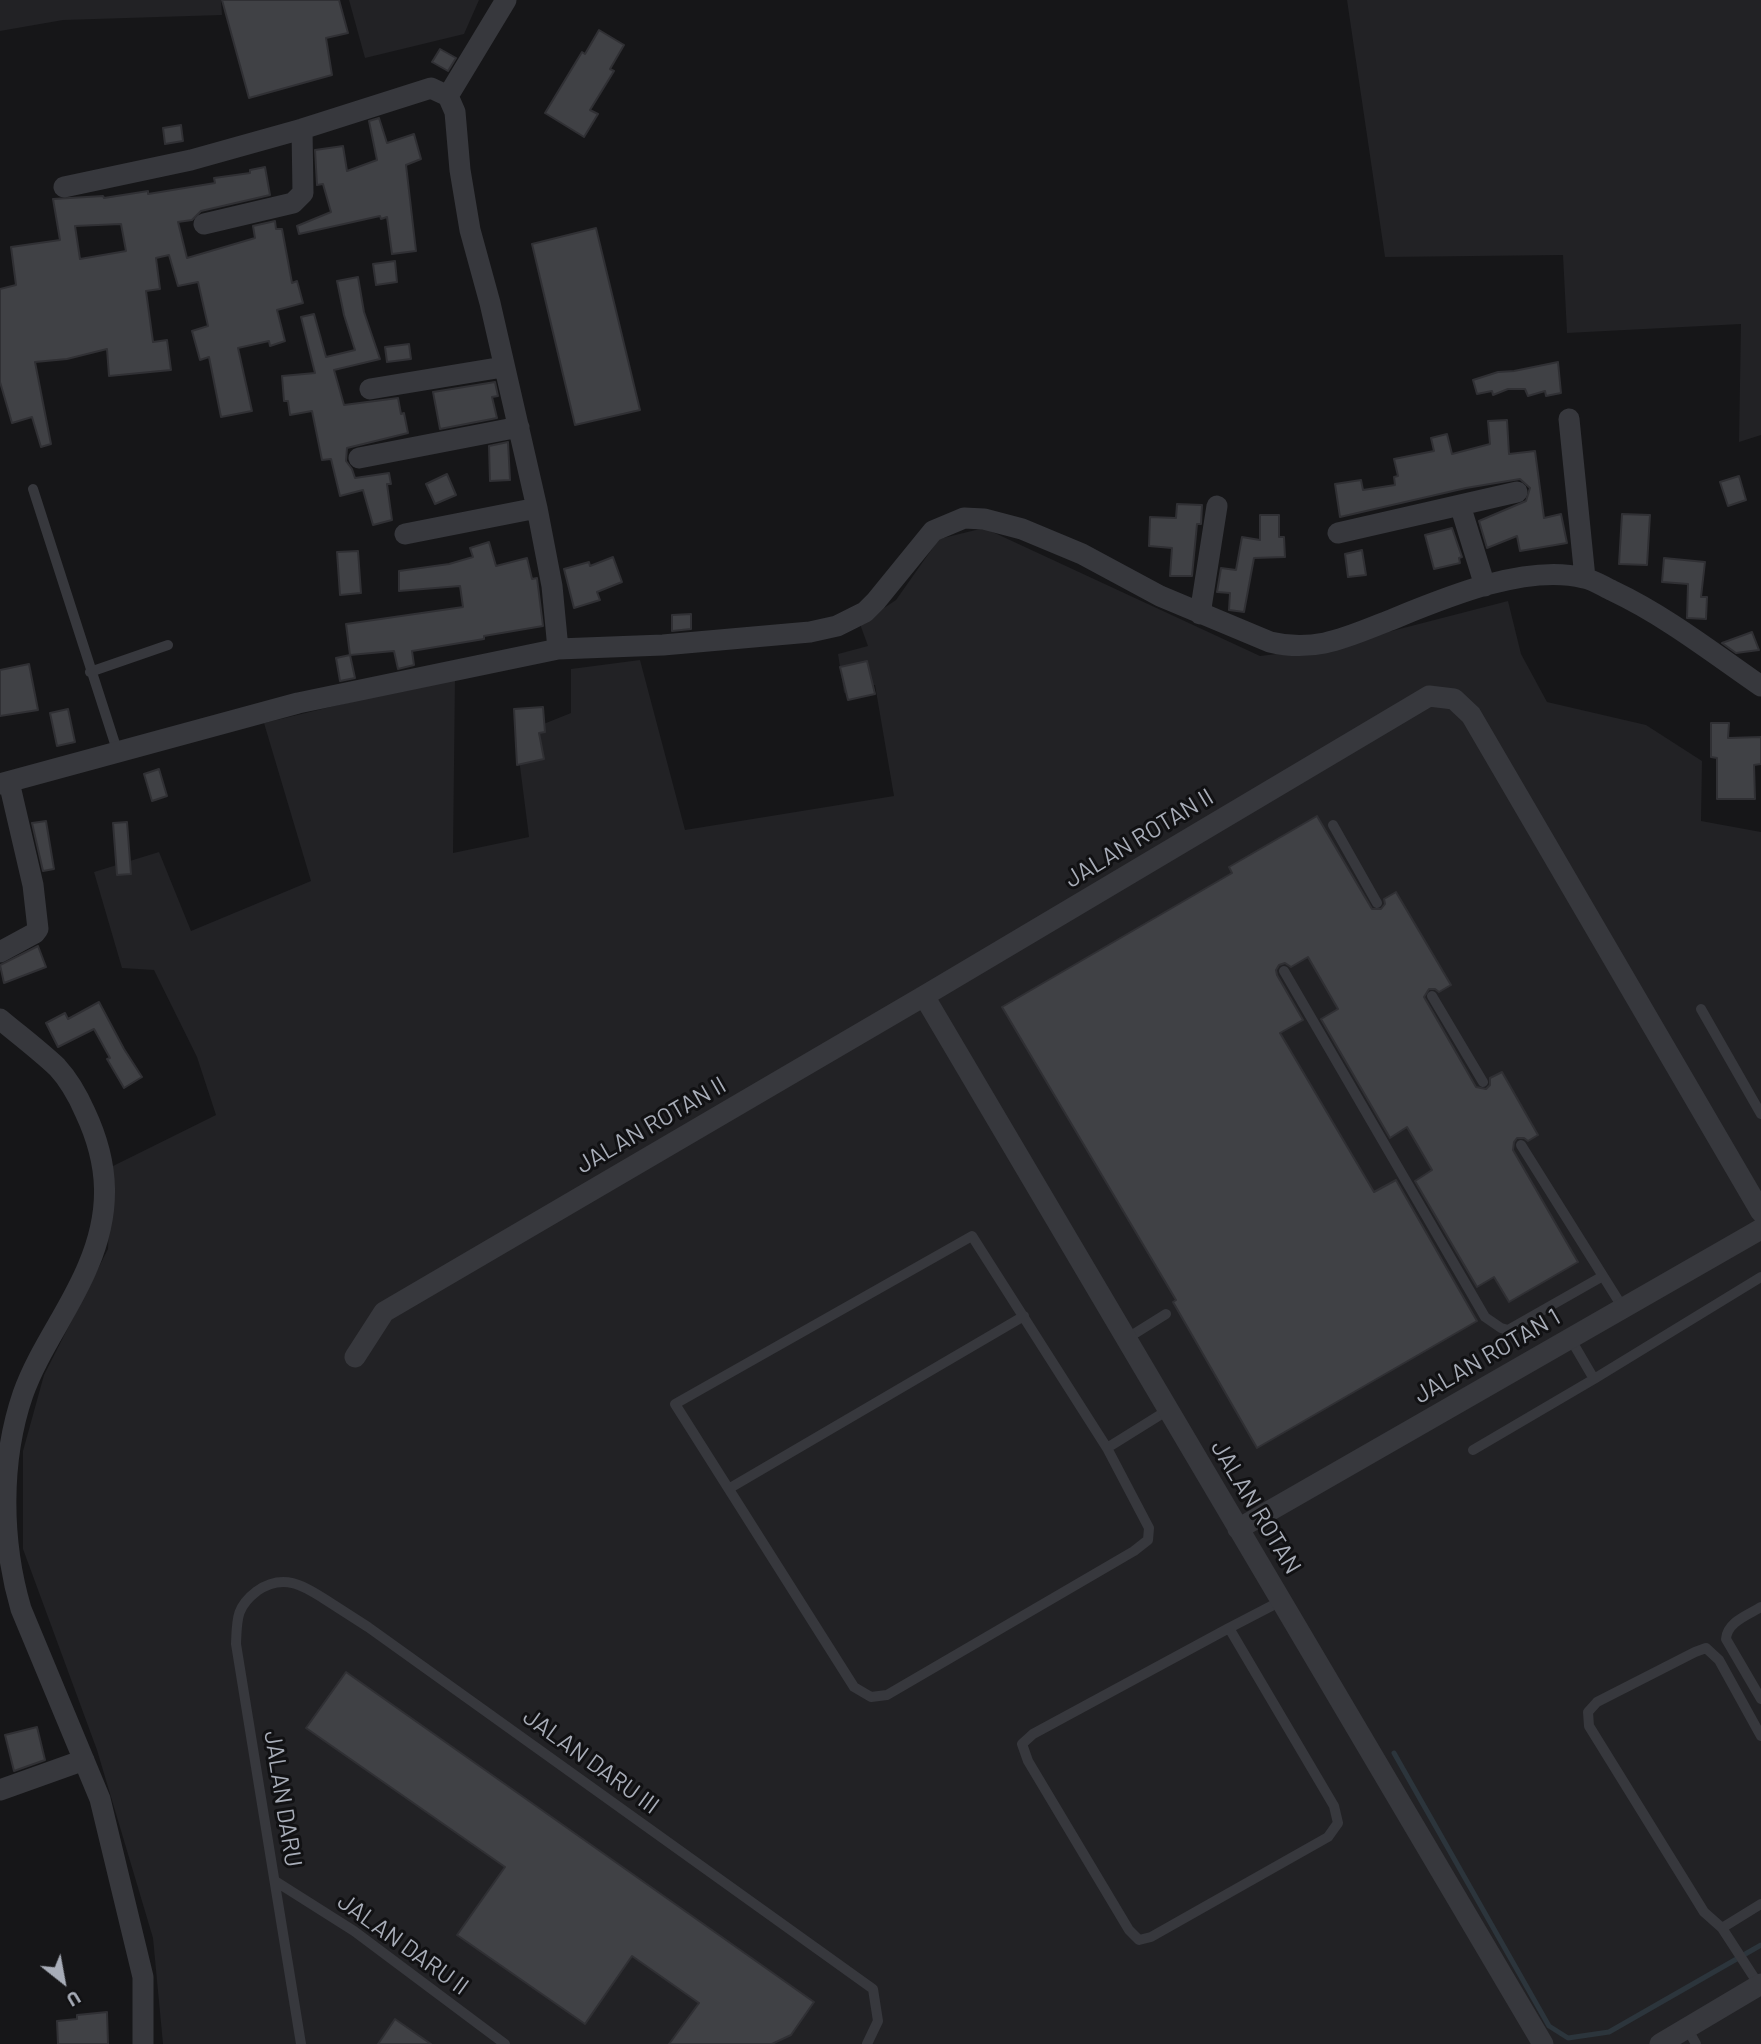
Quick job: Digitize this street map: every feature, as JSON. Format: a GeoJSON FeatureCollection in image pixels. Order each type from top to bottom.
{"type":"FeatureCollection","features":[{"type":"Feature","properties":{"kind":"street"},"geometry":{"type":"LineString","coordinates":[[448,96],[506,0]]}},
{"type":"Feature","properties":{"kind":"street"},"geometry":{"type":"LineString","coordinates":[[64,187],[191,160],[302,129],[431,88],[448,96],[455,112],[460,170],[470,230],[537,509],[552,586],[558,649]]}},
{"type":"Feature","properties":{"kind":"street"},"geometry":{"type":"LineString","coordinates":[[204,223],[299,200],[303,193],[302,129]]}},
{"type":"Feature","properties":{"kind":"street"},"geometry":{"type":"LineString","coordinates":[[370,389],[503,367]]}},
{"type":"Feature","properties":{"kind":"street"},"geometry":{"type":"LineString","coordinates":[[1569,419],[1585,578]]}},
{"type":"Feature","properties":{"kind":"street"},"geometry":{"type":"LineString","coordinates":[[359,458],[519,427]]}},
{"type":"Feature","properties":{"kind":"street"},"geometry":{"type":"LineString","coordinates":[[1338,533],[1517,492]]}},
{"type":"Feature","properties":{"kind":"street"},"geometry":{"type":"LineString","coordinates":[[1460,505],[1485,586]]}},
{"type":"Feature","properties":{"kind":"street"},"geometry":{"type":"LineString","coordinates":[[1200,614],[1217,506]]}},
{"type":"Feature","properties":{"kind":"street"},"geometry":{"type":"LineString","coordinates":[[405,534],[537,509]]}},
{"type":"Feature","properties":{"kind":"street"},"geometry":{"type":"LineString","coordinates":[[0,952],[38,929],[33,885],[5,783],[310,700],[558,649],[663,645],[810,632],[837,626],[865,612],[933,531],[964,518],[984,519],[1022,529],[1082,554],[1200,614],[1286,646],[1308,647],[1332,642],[1438,601],[1512,579],[1561,575],[1585,578],[1631,599],[1761,686]]}},
{"type":"Feature","properties":{"kind":"street","name":"JALAN ROTAN II"},"geometry":{"type":"LineString","coordinates":[[355,1357],[384,1312],[1429,696],[1454,699],[1471,715],[1761,1212]]}},
{"type":"Feature","properties":{"kind":"street","name":"JALAN ROTAN"},"geometry":{"type":"LineString","coordinates":[[924,996],[1542,2044]]}},
{"type":"Feature","properties":{"kind":"street"},"geometry":{"type":"LineString","coordinates":[[0,1019],[58,1069],[76,1092],[99,1142],[104,1173],[105,1202],[100,1231],[89,1266],[31,1373],[22,1395],[10,1452],[6,1490],[8,1550],[21,1609],[100,1799],[143,1977],[142,2044]]}},
{"type":"Feature","properties":{"kind":"street","name":"JALAN ROTAN 1"},"geometry":{"type":"LineString","coordinates":[[1238,1529],[1761,1229]]}},
{"type":"Feature","properties":{"kind":"street"},"geometry":{"type":"LineString","coordinates":[[0,1790],[84,1760]]}},
{"type":"Feature","properties":{"kind":"street"},"geometry":{"type":"LineString","coordinates":[[1660,2044],[1692,2036],[1760,1984]]}},
{"type":"Feature","properties":{"kind":"lane"},"geometry":{"type":"LineString","coordinates":[[33,489],[118,753]]}},
{"type":"Feature","properties":{"kind":"lane"},"geometry":{"type":"LineString","coordinates":[[90,672],[168,645]]}},
{"type":"Feature","properties":{"kind":"lane"},"geometry":{"type":"LineString","coordinates":[[1333,825],[1377,903]]}},
{"type":"Feature","properties":{"kind":"lane"},"geometry":{"type":"LineString","coordinates":[[1284,971],[1485,1317],[1508,1330],[1603,1276]]}},
{"type":"Feature","properties":{"kind":"lane"},"geometry":{"type":"LineString","coordinates":[[1432,996],[1483,1082]]}},
{"type":"Feature","properties":{"kind":"lane"},"geometry":{"type":"LineString","coordinates":[[1701,1009],[1761,1114]]}},
{"type":"Feature","properties":{"kind":"lane"},"geometry":{"type":"LineString","coordinates":[[1521,1145],[1623,1308]]}},
{"type":"Feature","properties":{"kind":"lane"},"geometry":{"type":"LineString","coordinates":[[972,1236],[1024,1316],[1107,1448],[1149,1528],[1148,1539],[1134,1551],[923,1675],[887,1695],[871,1697],[854,1687],[675,1405],[972,1236]]}},
{"type":"Feature","properties":{"kind":"lane"},"geometry":{"type":"LineString","coordinates":[[1473,1450],[1761,1277]]}},
{"type":"Feature","properties":{"kind":"lane"},"geometry":{"type":"LineString","coordinates":[[1126,1339],[1166,1314]]}},
{"type":"Feature","properties":{"kind":"lane"},"geometry":{"type":"LineString","coordinates":[[730,1488],[1024,1316]]}},
{"type":"Feature","properties":{"kind":"lane"},"geometry":{"type":"LineString","coordinates":[[1570,1338],[1594,1379]]}},
{"type":"Feature","properties":{"kind":"lane"},"geometry":{"type":"LineString","coordinates":[[1107,1448],[1168,1410]]}},
{"type":"Feature","properties":{"kind":"lane","name":"JALAN DARU"},"geometry":{"type":"LineString","coordinates":[[278,1581],[245,1600],[239,1613],[236,1644],[300,2044]]}},
{"type":"Feature","properties":{"kind":"lane","name":"JALAN DARU III"},"geometry":{"type":"LineString","coordinates":[[278,1581],[302,1585],[368,1627],[873,1989],[878,2021],[867,2044]]}},
{"type":"Feature","properties":{"kind":"lane"},"geometry":{"type":"LineString","coordinates":[[1229,1628],[1334,1806],[1338,1823],[1328,1838],[1151,1937],[1139,1940],[1129,1930],[1034,1772],[1023,1744],[1033,1734],[1229,1628],[1281,1601]]}},
{"type":"Feature","properties":{"kind":"lane"},"geometry":{"type":"LineString","coordinates":[[1761,1607],[1732,1625],[1726,1632],[1726,1639],[1761,1699]]}},
{"type":"Feature","properties":{"kind":"lane"},"geometry":{"type":"LineString","coordinates":[[1760,1984],[1721,1927],[1704,1912],[1589,1726],[1588,1712],[1597,1702],[1706,1648],[1719,1660],[1761,1736]]}},
{"type":"Feature","properties":{"kind":"lane","name":"JALAN DARU II"},"geometry":{"type":"LineString","coordinates":[[275,1881],[354,1931],[505,2044]]}},
{"type":"Feature","properties":{"kind":"lane"},"geometry":{"type":"LineString","coordinates":[[1721,1927],[1761,1904]]}},
{"type":"Feature","properties":{"kind":"shaded area"},"geometry":{"type":"Polygon","coordinates":[[[0,0],[221,0],[222,15],[63,20],[0,31],[0,0]]]}},
{"type":"Feature","properties":{"kind":"shaded area"},"geometry":{"type":"Polygon","coordinates":[[[349,0],[479,0],[464,34],[365,58],[349,0]]]}},
{"type":"Feature","properties":{"kind":"shaded area"},"geometry":{"type":"Polygon","coordinates":[[[1347,0],[1761,0],[1761,435],[1739,442],[1741,324],[1567,333],[1563,255],[1385,257],[1347,0]]]}},
{"type":"Feature","properties":{"kind":"shaded area"},"geometry":{"type":"Polygon","coordinates":[[[984,528],[1260,656],[1326,648],[1508,601],[1521,654],[1547,702],[1646,725],[1702,761],[1701,821],[1761,832],[1761,2044],[163,2044],[153,1938],[97,1750],[23,1549],[23,1451],[44,1375],[108,1249],[111,1167],[216,1115],[197,1057],[154,970],[122,968],[94,872],[159,852],[191,931],[311,881],[264,723],[455,677],[453,853],[529,837],[516,735],[571,713],[571,669],[640,660],[685,830],[894,796],[875,685],[844,693],[838,654],[868,646],[860,624],[896,600],[939,539],[984,528]]]}},
{"type":"Feature","properties":{"kind":"building"},"geometry":{"type":"Polygon","coordinates":[[[222,0],[339,0],[348,33],[326,38],[332,75],[249,98],[222,0]]]}},
{"type":"Feature","properties":{"kind":"building"},"geometry":{"type":"Polygon","coordinates":[[[599,30],[624,45],[610,69],[614,71],[590,110],[598,114],[584,137],[545,113],[582,52],[585,54],[599,30]]]}},
{"type":"Feature","properties":{"kind":"building"},"geometry":{"type":"Polygon","coordinates":[[[440,49],[456,58],[448,71],[432,62],[440,49]]]}},
{"type":"Feature","properties":{"kind":"building"},"geometry":{"type":"Polygon","coordinates":[[[379,118],[387,143],[414,134],[421,159],[406,165],[416,251],[392,254],[387,217],[381,219],[380,216],[299,234],[297,226],[331,212],[323,184],[317,185],[315,150],[343,146],[347,171],[377,160],[369,121],[379,118]]]}},
{"type":"Feature","properties":{"kind":"building"},"geometry":{"type":"Polygon","coordinates":[[[181,125],[183,141],[165,144],[163,128],[181,125]]]}},
{"type":"Feature","properties":{"kind":"building"},"geometry":{"type":"Polygon","coordinates":[[[265,167],[270,195],[201,211],[192,220],[178,222],[187,258],[255,238],[253,226],[275,221],[276,229],[282,229],[292,283],[297,281],[303,303],[277,310],[285,341],[270,346],[269,341],[238,348],[252,411],[221,417],[209,357],[200,360],[192,331],[208,326],[198,282],[178,286],[169,255],[156,258],[160,289],[146,291],[153,342],[167,340],[171,370],[109,376],[107,349],[67,359],[35,362],[51,444],[41,447],[32,417],[12,423],[0,382],[0,289],[16,285],[11,247],[60,240],[53,199],[104,198],[148,191],[148,194],[215,183],[214,178],[250,173],[250,170],[265,167]],[[121,224],[75,226],[80,259],[126,251],[121,224]]]}},
{"type":"Feature","properties":{"kind":"building"},"geometry":{"type":"Polygon","coordinates":[[[596,228],[640,410],[575,425],[532,244],[596,228]]]}},
{"type":"Feature","properties":{"kind":"building"},"geometry":{"type":"Polygon","coordinates":[[[395,261],[397,282],[376,285],[373,264],[395,261]]]}},
{"type":"Feature","properties":{"kind":"building"},"geometry":{"type":"Polygon","coordinates":[[[358,277],[364,312],[380,359],[334,370],[344,405],[398,398],[408,433],[347,448],[346,461],[355,478],[389,473],[391,484],[387,484],[392,520],[373,525],[363,490],[340,496],[331,459],[322,460],[312,411],[290,415],[288,401],[284,401],[282,376],[315,373],[301,317],[314,314],[326,357],[355,350],[337,281],[358,277]]]}},
{"type":"Feature","properties":{"kind":"building"},"geometry":{"type":"Polygon","coordinates":[[[409,344],[411,359],[387,362],[385,347],[409,344]]]}},
{"type":"Feature","properties":{"kind":"building"},"geometry":{"type":"Polygon","coordinates":[[[1558,362],[1561,393],[1546,396],[1545,391],[1528,396],[1525,389],[1508,389],[1493,395],[1492,391],[1477,394],[1473,380],[1498,372],[1558,362]]]}},
{"type":"Feature","properties":{"kind":"building"},"geometry":{"type":"Polygon","coordinates":[[[495,382],[498,396],[492,397],[497,418],[440,429],[433,392],[495,382]]]}},
{"type":"Feature","properties":{"kind":"building"},"geometry":{"type":"Polygon","coordinates":[[[1507,420],[1509,454],[1535,451],[1544,518],[1561,514],[1567,543],[1520,551],[1517,536],[1487,548],[1479,521],[1526,501],[1530,488],[1520,479],[1466,488],[1340,517],[1335,484],[1361,480],[1363,490],[1395,485],[1394,477],[1398,476],[1394,459],[1434,451],[1431,438],[1447,434],[1452,454],[1490,444],[1488,421],[1507,420]]]}},
{"type":"Feature","properties":{"kind":"building"},"geometry":{"type":"Polygon","coordinates":[[[508,442],[510,480],[490,481],[489,446],[508,442]]]}},
{"type":"Feature","properties":{"kind":"building"},"geometry":{"type":"Polygon","coordinates":[[[447,474],[456,495],[435,504],[426,484],[447,474]]]}},
{"type":"Feature","properties":{"kind":"building"},"geometry":{"type":"Polygon","coordinates":[[[1739,476],[1746,500],[1728,506],[1720,482],[1739,476]]]}},
{"type":"Feature","properties":{"kind":"building"},"geometry":{"type":"Polygon","coordinates":[[[1177,504],[1202,505],[1201,524],[1197,524],[1192,576],[1170,576],[1172,548],[1149,546],[1150,517],[1176,518],[1177,504]]]}},
{"type":"Feature","properties":{"kind":"building"},"geometry":{"type":"Polygon","coordinates":[[[1622,514],[1650,515],[1647,565],[1619,564],[1622,514]]]}},
{"type":"Feature","properties":{"kind":"building"},"geometry":{"type":"Polygon","coordinates":[[[1260,515],[1279,515],[1279,537],[1284,537],[1285,557],[1254,558],[1244,612],[1229,610],[1230,593],[1217,592],[1221,568],[1236,570],[1242,537],[1260,540],[1260,515]]]}},
{"type":"Feature","properties":{"kind":"building"},"geometry":{"type":"Polygon","coordinates":[[[1452,528],[1462,557],[1459,558],[1460,563],[1434,569],[1425,535],[1452,528]]]}},
{"type":"Feature","properties":{"kind":"building"},"geometry":{"type":"Polygon","coordinates":[[[489,542],[496,566],[527,558],[532,579],[537,578],[543,626],[412,651],[414,665],[398,669],[394,651],[350,655],[346,624],[463,607],[460,586],[399,591],[399,571],[449,564],[473,557],[470,548],[489,542]]]}},
{"type":"Feature","properties":{"kind":"building"},"geometry":{"type":"Polygon","coordinates":[[[1362,550],[1366,575],[1348,577],[1345,554],[1362,550]]]}},
{"type":"Feature","properties":{"kind":"building"},"geometry":{"type":"Polygon","coordinates":[[[358,551],[361,593],[340,595],[337,552],[358,551]]]}},
{"type":"Feature","properties":{"kind":"building"},"geometry":{"type":"Polygon","coordinates":[[[613,557],[622,582],[597,592],[600,600],[574,608],[564,569],[589,562],[590,566],[613,557]]]}},
{"type":"Feature","properties":{"kind":"building"},"geometry":{"type":"Polygon","coordinates":[[[1664,558],[1705,562],[1701,597],[1707,597],[1706,619],[1687,618],[1688,584],[1662,582],[1664,558]]]}},
{"type":"Feature","properties":{"kind":"building"},"geometry":{"type":"Polygon","coordinates":[[[691,614],[691,629],[672,631],[672,615],[691,614]]]}},
{"type":"Feature","properties":{"kind":"building"},"geometry":{"type":"Polygon","coordinates":[[[1752,632],[1759,650],[1736,653],[1722,643],[1752,632]]]}},
{"type":"Feature","properties":{"kind":"building"},"geometry":{"type":"Polygon","coordinates":[[[350,655],[355,678],[340,681],[336,658],[350,655]]]}},
{"type":"Feature","properties":{"kind":"building"},"geometry":{"type":"Polygon","coordinates":[[[867,661],[875,694],[848,700],[840,667],[867,661]]]}},
{"type":"Feature","properties":{"kind":"building"},"geometry":{"type":"Polygon","coordinates":[[[29,664],[38,710],[0,716],[0,670],[29,664]]]}},
{"type":"Feature","properties":{"kind":"building"},"geometry":{"type":"Polygon","coordinates":[[[543,707],[545,732],[539,733],[544,759],[517,765],[514,709],[543,707]]]}},
{"type":"Feature","properties":{"kind":"building"},"geometry":{"type":"Polygon","coordinates":[[[68,709],[75,742],[57,746],[50,713],[68,709]]]}},
{"type":"Feature","properties":{"kind":"building"},"geometry":{"type":"Polygon","coordinates":[[[1711,723],[1729,723],[1728,738],[1761,737],[1761,764],[1754,765],[1755,799],[1717,799],[1717,758],[1711,757],[1711,723]]]}},
{"type":"Feature","properties":{"kind":"building"},"geometry":{"type":"Polygon","coordinates":[[[159,769],[167,796],[152,801],[144,774],[159,769]]]}},
{"type":"Feature","properties":{"kind":"building"},"geometry":{"type":"Polygon","coordinates":[[[1317,816],[1372,909],[1381,909],[1385,904],[1384,899],[1396,892],[1451,985],[1439,992],[1429,989],[1424,997],[1476,1087],[1486,1089],[1490,1085],[1490,1078],[1502,1072],[1538,1135],[1528,1141],[1517,1138],[1513,1150],[1578,1262],[1509,1302],[1494,1277],[1477,1287],[1415,1181],[1432,1170],[1407,1127],[1390,1138],[1321,1019],[1338,1009],[1308,957],[1291,967],[1285,963],[1279,965],[1277,975],[1303,1020],[1280,1033],[1374,1192],[1396,1180],[1477,1321],[1257,1448],[1173,1302],[1176,1300],[1002,1007],[1232,873],[1229,867],[1317,816]]]}},
{"type":"Feature","properties":{"kind":"building"},"geometry":{"type":"Polygon","coordinates":[[[46,821],[54,869],[43,871],[32,823],[46,821]]]}},
{"type":"Feature","properties":{"kind":"building"},"geometry":{"type":"Polygon","coordinates":[[[127,822],[131,874],[117,875],[113,823],[127,822]]]}},
{"type":"Feature","properties":{"kind":"building"},"geometry":{"type":"Polygon","coordinates":[[[38,946],[46,967],[4,983],[0,965],[38,946]]]}},
{"type":"Feature","properties":{"kind":"building"},"geometry":{"type":"Polygon","coordinates":[[[99,1002],[142,1077],[124,1088],[94,1029],[58,1047],[46,1023],[65,1013],[68,1019],[99,1002]]]}},
{"type":"Feature","properties":{"kind":"building"},"geometry":{"type":"Polygon","coordinates":[[[346,1672],[814,2002],[791,2035],[772,2044],[669,2044],[699,2003],[632,1956],[585,2024],[457,1935],[505,1867],[306,1728],[346,1672]]]}},
{"type":"Feature","properties":{"kind":"building"},"geometry":{"type":"Polygon","coordinates":[[[37,1727],[45,1760],[14,1771],[5,1735],[37,1727]]]}},
{"type":"Feature","properties":{"kind":"building"},"geometry":{"type":"Polygon","coordinates":[[[107,2012],[108,2044],[58,2044],[57,2021],[77,2019],[77,2015],[107,2012]]]}},
{"type":"Feature","properties":{"kind":"building"},"geometry":{"type":"Polygon","coordinates":[[[395,2019],[431,2044],[378,2044],[395,2019]]]}},
{"type":"Feature","properties":{"kind":"waterway"},"geometry":{"type":"LineString","coordinates":[[1394,1753],[1549,2026],[1568,2038],[1609,2032],[1761,1945]]}}]}
